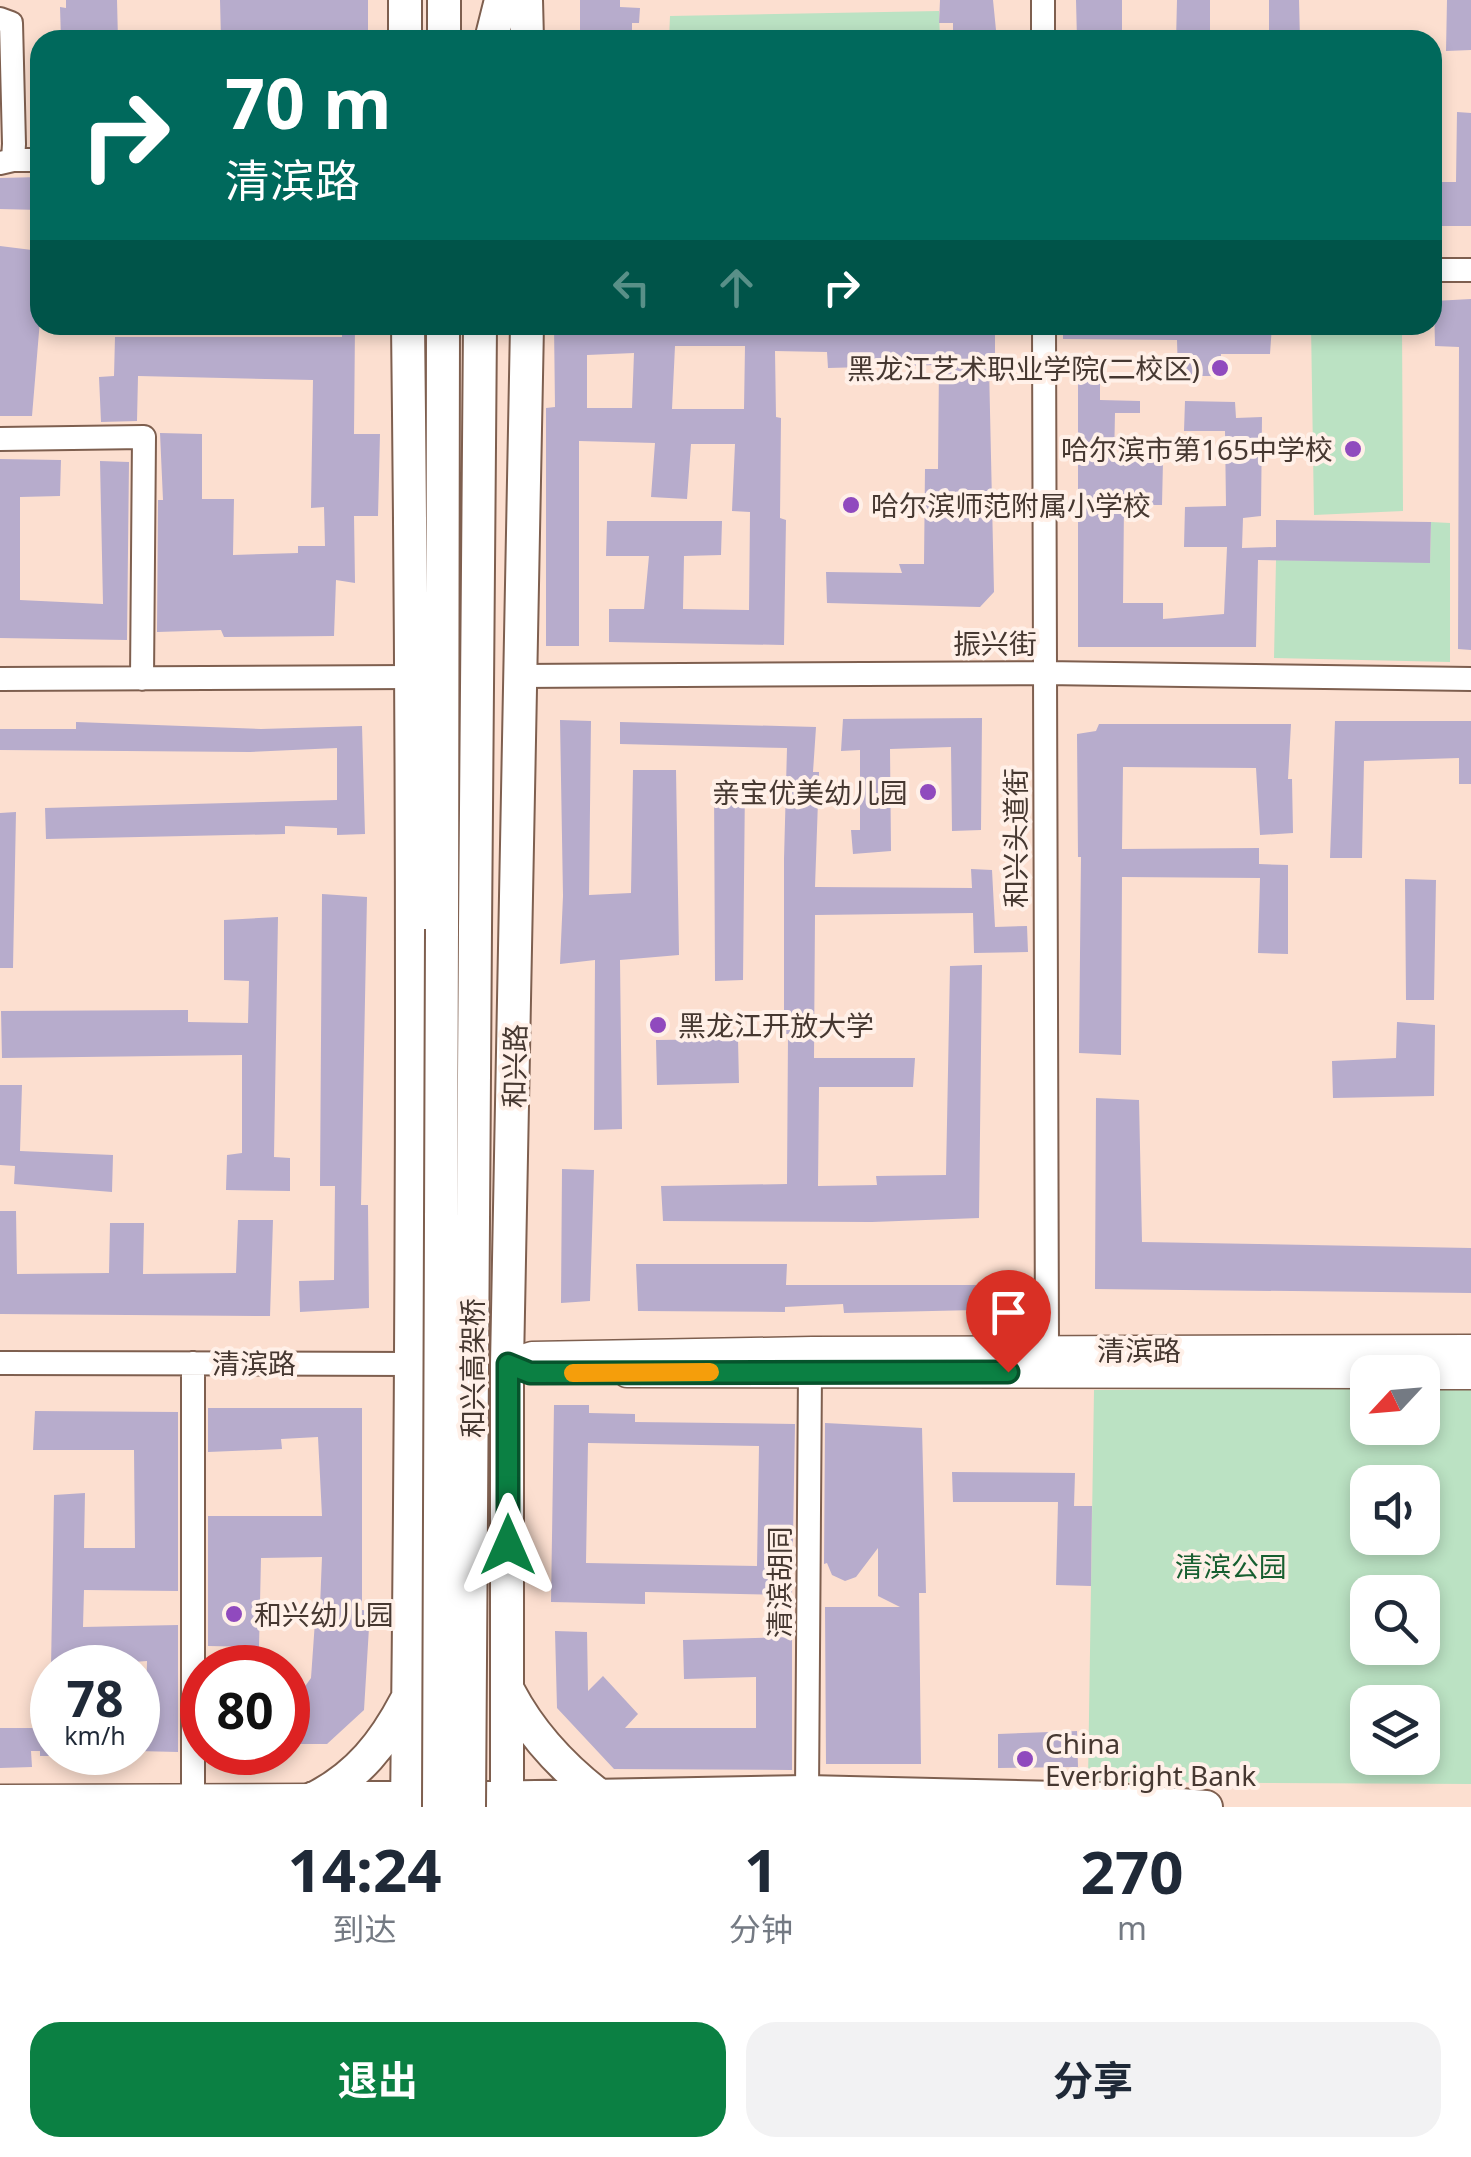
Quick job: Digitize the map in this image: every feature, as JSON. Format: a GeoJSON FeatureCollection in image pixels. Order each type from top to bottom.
{"type":"FeatureCollection","features":[{"type":"Feature","properties":{"kind":"highway"},"geometry":{"type":"LineString","coordinates":[[405,0],[405,30]]}},
{"type":"Feature","properties":{"kind":"highway"},"geometry":{"type":"LineString","coordinates":[[444,0],[444,30]]}},
{"type":"Feature","properties":{"kind":"highway"},"geometry":{"type":"LineString","coordinates":[[482,30],[483,0]]}},
{"type":"Feature","properties":{"kind":"highway"},"geometry":{"type":"LineString","coordinates":[[493,30],[500,0]]}},
{"type":"Feature","properties":{"kind":"highway"},"geometry":{"type":"LineString","coordinates":[[526,0],[526,30]]}},
{"type":"Feature","properties":{"kind":"highway"},"geometry":{"type":"LineString","coordinates":[[407,1803],[413,1364],[408,335]]}},
{"type":"Feature","properties":{"kind":"highway"},"geometry":{"type":"LineString","coordinates":[[443,335],[458,929]]}},
{"type":"Feature","properties":{"kind":"highway"},"geometry":{"type":"LineString","coordinates":[[458,929],[477,749],[480,335]]}},
{"type":"Feature","properties":{"kind":"highway","name":"和兴路"},"geometry":{"type":"LineString","coordinates":[[508,1803],[508,1364],[527,335]]}},
{"type":"Feature","properties":{"kind":"highway"},"geometry":{"type":"LineString","coordinates":[[477,749],[516,975]]}},
{"type":"Feature","properties":{"kind":"highway"},"geometry":{"type":"LineString","coordinates":[[413,762],[458,929]]}},
{"type":"Feature","properties":{"kind":"highway","name":"和兴高架桥"},"geometry":{"type":"LineString","coordinates":[[439,1807],[458,929]]}},
{"type":"Feature","properties":{"kind":"highway","name":"和兴高架桥"},"geometry":{"type":"LineString","coordinates":[[458,929],[468,1807]]}},
{"type":"Feature","properties":{"kind":"highway"},"geometry":{"type":"LineString","coordinates":[[508,1690],[525,1723],[576,1778],[601,1797]]}},
{"type":"Feature","properties":{"kind":"highway"},"geometry":{"type":"LineString","coordinates":[[314,1798],[343,1784],[388,1734],[408,1697]]}},
{"type":"Feature","properties":{"kind":"highway"},"geometry":{"type":"LineString","coordinates":[[314,1798],[508,1803],[807,1792],[1103,1798],[1206,1807]]}},
{"type":"Feature","properties":{"kind":"main road","name":"清滨路"},"geometry":{"type":"LineString","coordinates":[[413,1364],[508,1364],[532,1356],[1471,1349]]}},
{"type":"Feature","properties":{"kind":"main road","name":"清滨路"},"geometry":{"type":"LineString","coordinates":[[508,1364],[530,1373],[1350,1374]]}},
{"type":"Feature","properties":{"kind":"main road"},"geometry":{"type":"LineString","coordinates":[[1440,1374],[1471,1375]]}},
{"type":"Feature","properties":{"kind":"main road"},"geometry":{"type":"LineString","coordinates":[[0,1798],[314,1798]]}},
{"type":"Feature","properties":{"kind":"street"},"geometry":{"type":"LineString","coordinates":[[1043,0],[1043,30]]}},
{"type":"Feature","properties":{"kind":"street"},"geometry":{"type":"LineString","coordinates":[[0,19],[11,23],[7,161]]}},
{"type":"Feature","properties":{"kind":"street"},"geometry":{"type":"LineString","coordinates":[[1442,270],[1471,270]]}},
{"type":"Feature","properties":{"kind":"street","name":"和兴头道街"},"geometry":{"type":"LineString","coordinates":[[1044,335],[1047,1350]]}},
{"type":"Feature","properties":{"kind":"street"},"geometry":{"type":"LineString","coordinates":[[0,440],[144,437],[142,679]]}},
{"type":"Feature","properties":{"kind":"street","name":"振兴街"},"geometry":{"type":"LineString","coordinates":[[519,676],[1045,672],[1471,679]]}},
{"type":"Feature","properties":{"kind":"street"},"geometry":{"type":"LineString","coordinates":[[0,679],[412,677]]}},
{"type":"Feature","properties":{"kind":"street","name":"清滨路"},"geometry":{"type":"LineString","coordinates":[[0,1363],[413,1364]]}},
{"type":"Feature","properties":{"kind":"street"},"geometry":{"type":"LineString","coordinates":[[193,1363],[193,1798]]}},
{"type":"Feature","properties":{"kind":"street","name":"清滨胡同"},"geometry":{"type":"LineString","coordinates":[[807,1792],[810,1372]]}},
{"type":"Feature","properties":{"kind":"green space"},"geometry":{"type":"Polygon","coordinates":[[[939,11],[940,30],[669,30],[670,16],[939,11]]]}},
{"type":"Feature","properties":{"kind":"green space"},"geometry":{"type":"Polygon","coordinates":[[[1311,335],[1402,335],[1403,511],[1314,515],[1311,335]]]}},
{"type":"Feature","properties":{"kind":"green space"},"geometry":{"type":"Polygon","coordinates":[[[1431,522],[1450,523],[1450,662],[1274,658],[1276,560],[1430,562],[1431,522]]]}},
{"type":"Feature","properties":{"kind":"green space","name":"清滨公园"},"geometry":{"type":"Polygon","coordinates":[[[1471,1387],[1471,1784],[1088,1782],[1094,1390],[1350,1388],[1350,1445],[1440,1445],[1440,1388],[1471,1387]]]}},
{"type":"Feature","properties":{"kind":"building"},"geometry":{"type":"Polygon","coordinates":[[[66,0],[117,0],[118,30],[61,30],[60,7],[66,8],[66,0]]]}},
{"type":"Feature","properties":{"kind":"building"},"geometry":{"type":"Polygon","coordinates":[[[220,0],[368,0],[368,30],[221,30],[220,0]]]}},
{"type":"Feature","properties":{"kind":"building"},"geometry":{"type":"Polygon","coordinates":[[[580,0],[620,0],[620,7],[640,8],[639,23],[632,23],[632,30],[580,30],[580,0]]]}},
{"type":"Feature","properties":{"kind":"building"},"geometry":{"type":"Polygon","coordinates":[[[940,0],[993,0],[996,30],[953,30],[953,23],[939,23],[940,0]]]}},
{"type":"Feature","properties":{"kind":"building"},"geometry":{"type":"Polygon","coordinates":[[[1076,0],[1122,0],[1122,30],[1077,30],[1076,0]]]}},
{"type":"Feature","properties":{"kind":"building"},"geometry":{"type":"Polygon","coordinates":[[[1177,0],[1210,0],[1210,30],[1176,30],[1177,0]]]}},
{"type":"Feature","properties":{"kind":"building"},"geometry":{"type":"Polygon","coordinates":[[[1269,0],[1299,0],[1300,30],[1269,30],[1269,0]]]}},
{"type":"Feature","properties":{"kind":"building"},"geometry":{"type":"Polygon","coordinates":[[[1447,0],[1471,0],[1471,50],[1446,51],[1447,0]]]}},
{"type":"Feature","properties":{"kind":"building"},"geometry":{"type":"Polygon","coordinates":[[[1457,112],[1471,113],[1471,226],[1442,226],[1442,182],[1456,182],[1457,112]]]}},
{"type":"Feature","properties":{"kind":"building"},"geometry":{"type":"Polygon","coordinates":[[[30,177],[30,210],[0,209],[0,178],[30,177]]]}},
{"type":"Feature","properties":{"kind":"building"},"geometry":{"type":"Polygon","coordinates":[[[0,246],[30,250],[30,335],[39,335],[32,416],[0,416],[0,246]]]}},
{"type":"Feature","properties":{"kind":"building"},"geometry":{"type":"Polygon","coordinates":[[[1471,299],[1471,650],[1458,649],[1459,347],[1435,346],[1435,335],[1442,335],[1442,301],[1471,299]]]}},
{"type":"Feature","properties":{"kind":"building"},"geometry":{"type":"Polygon","coordinates":[[[355,335],[354,434],[380,434],[378,516],[354,516],[355,583],[336,580],[334,636],[224,637],[221,630],[157,632],[158,500],[163,500],[160,433],[202,434],[202,499],[234,499],[233,555],[298,553],[298,546],[325,546],[324,507],[311,508],[313,380],[138,376],[137,421],[101,422],[99,377],[114,376],[115,337],[355,335]]]}},
{"type":"Feature","properties":{"kind":"building"},"geometry":{"type":"Polygon","coordinates":[[[554,335],[995,335],[995,366],[989,366],[994,592],[980,607],[827,603],[826,572],[902,573],[899,564],[924,564],[925,469],[938,469],[939,365],[828,368],[827,352],[775,351],[776,417],[781,418],[780,518],[786,520],[784,645],[609,642],[609,609],[644,609],[649,556],[606,556],[607,521],[722,521],[721,555],[684,556],[683,609],[749,610],[750,512],[732,511],[735,444],[691,444],[687,499],[651,497],[655,443],[579,441],[579,646],[546,646],[546,408],[555,407],[554,335]],[[675,346],[672,409],[744,409],[745,346],[675,346]],[[634,353],[587,355],[587,408],[632,408],[634,353]]]}},
{"type":"Feature","properties":{"kind":"building"},"geometry":{"type":"Polygon","coordinates":[[[1063,335],[1271,335],[1270,354],[1221,354],[1220,376],[1178,376],[1177,340],[1063,339],[1063,335]]]}},
{"type":"Feature","properties":{"kind":"building"},"geometry":{"type":"Polygon","coordinates":[[[1078,372],[1100,372],[1100,400],[1140,401],[1140,413],[1115,413],[1114,461],[1163,461],[1162,505],[1124,505],[1123,603],[1163,603],[1163,619],[1224,614],[1227,547],[1184,547],[1185,507],[1226,506],[1225,431],[1184,431],[1185,401],[1235,402],[1236,418],[1262,417],[1261,516],[1243,518],[1242,548],[1276,547],[1276,520],[1431,522],[1430,563],[1258,560],[1256,647],[1078,647],[1078,372]]]}},
{"type":"Feature","properties":{"kind":"building"},"geometry":{"type":"Polygon","coordinates":[[[0,459],[61,460],[60,496],[20,497],[20,600],[103,604],[100,461],[129,462],[127,640],[0,638],[0,459]]]}},
{"type":"Feature","properties":{"kind":"building"},"geometry":{"type":"Polygon","coordinates":[[[982,718],[981,830],[952,831],[951,747],[890,749],[891,851],[853,854],[851,830],[860,830],[860,750],[841,751],[843,719],[982,718]]]}},
{"type":"Feature","properties":{"kind":"building"},"geometry":{"type":"Polygon","coordinates":[[[560,720],[591,721],[589,895],[631,893],[633,770],[676,770],[679,955],[620,960],[622,1129],[594,1130],[595,960],[560,964],[560,720]]]}},
{"type":"Feature","properties":{"kind":"building"},"geometry":{"type":"Polygon","coordinates":[[[1335,721],[1471,721],[1471,784],[1459,784],[1459,758],[1364,761],[1362,858],[1330,858],[1335,721]]]}},
{"type":"Feature","properties":{"kind":"building"},"geometry":{"type":"Polygon","coordinates":[[[76,722],[261,729],[362,726],[365,834],[337,835],[337,828],[285,826],[285,834],[46,839],[45,808],[337,800],[337,748],[250,752],[0,750],[0,729],[76,729],[76,722]]]}},
{"type":"Feature","properties":{"kind":"building"},"geometry":{"type":"Polygon","coordinates":[[[620,722],[816,727],[813,772],[819,772],[815,887],[972,888],[971,869],[992,870],[995,927],[1027,926],[1028,952],[974,953],[973,913],[815,915],[814,1058],[915,1058],[913,1087],[819,1087],[818,1186],[877,1185],[876,1176],[946,1175],[950,966],[982,965],[979,1218],[663,1221],[661,1186],[787,1184],[787,748],[620,744],[620,722]]]}},
{"type":"Feature","properties":{"kind":"building"},"geometry":{"type":"Polygon","coordinates":[[[1099,724],[1291,724],[1288,779],[1292,779],[1293,833],[1260,835],[1256,768],[1123,767],[1122,849],[1259,848],[1259,864],[1288,865],[1288,954],[1258,953],[1260,878],[1122,877],[1121,1055],[1079,1053],[1081,857],[1077,734],[1096,731],[1099,724]]]}},
{"type":"Feature","properties":{"kind":"building"},"geometry":{"type":"Polygon","coordinates":[[[745,782],[743,980],[715,981],[714,783],[745,782]]]}},
{"type":"Feature","properties":{"kind":"building"},"geometry":{"type":"Polygon","coordinates":[[[16,812],[13,968],[0,968],[0,813],[16,812]]]}},
{"type":"Feature","properties":{"kind":"building"},"geometry":{"type":"Polygon","coordinates":[[[1405,879],[1436,880],[1434,1000],[1406,1000],[1405,879]]]}},
{"type":"Feature","properties":{"kind":"building"},"geometry":{"type":"Polygon","coordinates":[[[322,894],[367,897],[361,1205],[368,1205],[369,1308],[300,1312],[299,1281],[334,1280],[335,1186],[320,1186],[322,894]]]}},
{"type":"Feature","properties":{"kind":"building"},"geometry":{"type":"Polygon","coordinates":[[[278,917],[274,1157],[290,1158],[290,1191],[226,1190],[227,1155],[242,1153],[242,1055],[2,1058],[1,1011],[188,1010],[188,1022],[248,1023],[249,981],[224,980],[224,920],[278,917]]]}},
{"type":"Feature","properties":{"kind":"building"},"geometry":{"type":"Polygon","coordinates":[[[1397,1022],[1435,1025],[1434,1096],[1333,1098],[1332,1061],[1396,1058],[1397,1022]]]}},
{"type":"Feature","properties":{"kind":"building"},"geometry":{"type":"Polygon","coordinates":[[[738,1039],[739,1083],[657,1085],[656,1040],[738,1039]]]}},
{"type":"Feature","properties":{"kind":"building"},"geometry":{"type":"Polygon","coordinates":[[[0,1085],[22,1085],[20,1151],[113,1155],[112,1192],[14,1184],[15,1166],[0,1165],[0,1085]]]}},
{"type":"Feature","properties":{"kind":"building"},"geometry":{"type":"Polygon","coordinates":[[[1096,1098],[1139,1100],[1142,1242],[1471,1248],[1471,1293],[1095,1289],[1096,1098]]]}},
{"type":"Feature","properties":{"kind":"building"},"geometry":{"type":"Polygon","coordinates":[[[562,1169],[594,1170],[590,1301],[561,1303],[562,1169]]]}},
{"type":"Feature","properties":{"kind":"building"},"geometry":{"type":"Polygon","coordinates":[[[0,1211],[16,1211],[17,1274],[109,1273],[110,1223],[144,1223],[143,1274],[236,1273],[238,1220],[273,1220],[270,1316],[0,1314],[0,1211]]]}},
{"type":"Feature","properties":{"kind":"building"},"geometry":{"type":"Polygon","coordinates":[[[636,1264],[787,1264],[786,1285],[976,1285],[976,1310],[844,1313],[843,1304],[785,1307],[785,1312],[638,1311],[636,1264]]]}},
{"type":"Feature","properties":{"kind":"building"},"geometry":{"type":"Polygon","coordinates":[[[554,1405],[589,1405],[589,1413],[635,1414],[635,1422],[795,1424],[792,1595],[645,1592],[645,1604],[551,1602],[554,1405]],[[588,1443],[586,1563],[757,1566],[759,1446],[588,1443]]]}},
{"type":"Feature","properties":{"kind":"building"},"geometry":{"type":"Polygon","coordinates":[[[208,1408],[362,1408],[362,1610],[370,1611],[364,1710],[327,1744],[310,1744],[310,1679],[322,1557],[261,1558],[259,1645],[208,1645],[208,1516],[322,1516],[318,1437],[281,1439],[282,1449],[208,1452],[208,1408]]]}},
{"type":"Feature","properties":{"kind":"building"},"geometry":{"type":"Polygon","coordinates":[[[35,1411],[178,1412],[178,1591],[84,1590],[83,1627],[178,1625],[178,1752],[160,1752],[160,1645],[51,1645],[54,1495],[85,1493],[84,1548],[135,1548],[134,1450],[33,1450],[35,1411]]]}},
{"type":"Feature","properties":{"kind":"building"},"geometry":{"type":"Polygon","coordinates":[[[825,1423],[922,1428],[926,1593],[919,1593],[921,1764],[826,1764],[825,1607],[900,1607],[878,1596],[878,1548],[856,1577],[845,1581],[832,1575],[827,1563],[824,1564],[825,1423]]]}},
{"type":"Feature","properties":{"kind":"building"},"geometry":{"type":"Polygon","coordinates":[[[952,1472],[1075,1473],[1074,1506],[1092,1506],[1091,1586],[1056,1585],[1058,1502],[953,1502],[952,1472]]]}},
{"type":"Feature","properties":{"kind":"building"},"geometry":{"type":"Polygon","coordinates":[[[555,1631],[587,1632],[588,1691],[603,1676],[638,1714],[625,1728],[756,1728],[756,1677],[684,1679],[683,1640],[792,1637],[792,1770],[614,1769],[557,1708],[555,1631]]]}},
{"type":"Feature","properties":{"kind":"building"},"geometry":{"type":"Polygon","coordinates":[[[0,1728],[30,1728],[30,1767],[0,1768],[0,1728]]]}},
{"type":"Feature","properties":{"kind":"building"},"geometry":{"type":"Polygon","coordinates":[[[1077,1731],[1078,1767],[998,1768],[998,1734],[1077,1731]]]}},
{"type":"Feature","properties":{"kind":"slow traffic"},"geometry":{"type":"LineString","coordinates":[[573,1373],[710,1372]]}},
{"type":"Feature","properties":{"kind":"place","name":"黑龙江艺术职业学院(二校区)"},"geometry":{"type":"Point","coordinates":[1220,368]}},
{"type":"Feature","properties":{"kind":"place","name":"哈尔滨市第165中学校"},"geometry":{"type":"Point","coordinates":[1353,449]}},
{"type":"Feature","properties":{"kind":"place","name":"哈尔滨师范附属小学校"},"geometry":{"type":"Point","coordinates":[851,505]}},
{"type":"Feature","properties":{"kind":"place","name":"亲宝优美幼儿园"},"geometry":{"type":"Point","coordinates":[928,792]}},
{"type":"Feature","properties":{"kind":"place","name":"黑龙江开放大学"},"geometry":{"type":"Point","coordinates":[658,1025]}},
{"type":"Feature","properties":{"kind":"place","name":"和兴幼儿园"},"geometry":{"type":"Point","coordinates":[234,1614]}},
{"type":"Feature","properties":{"kind":"place","name":"China Everbright Bank"},"geometry":{"type":"Point","coordinates":[1025,1759]}},
{"type":"Feature","properties":{"kind":"route"},"geometry":{"type":"LineString","coordinates":[[508,1545],[508,1364],[530,1373],[1008,1372]]}}]}
